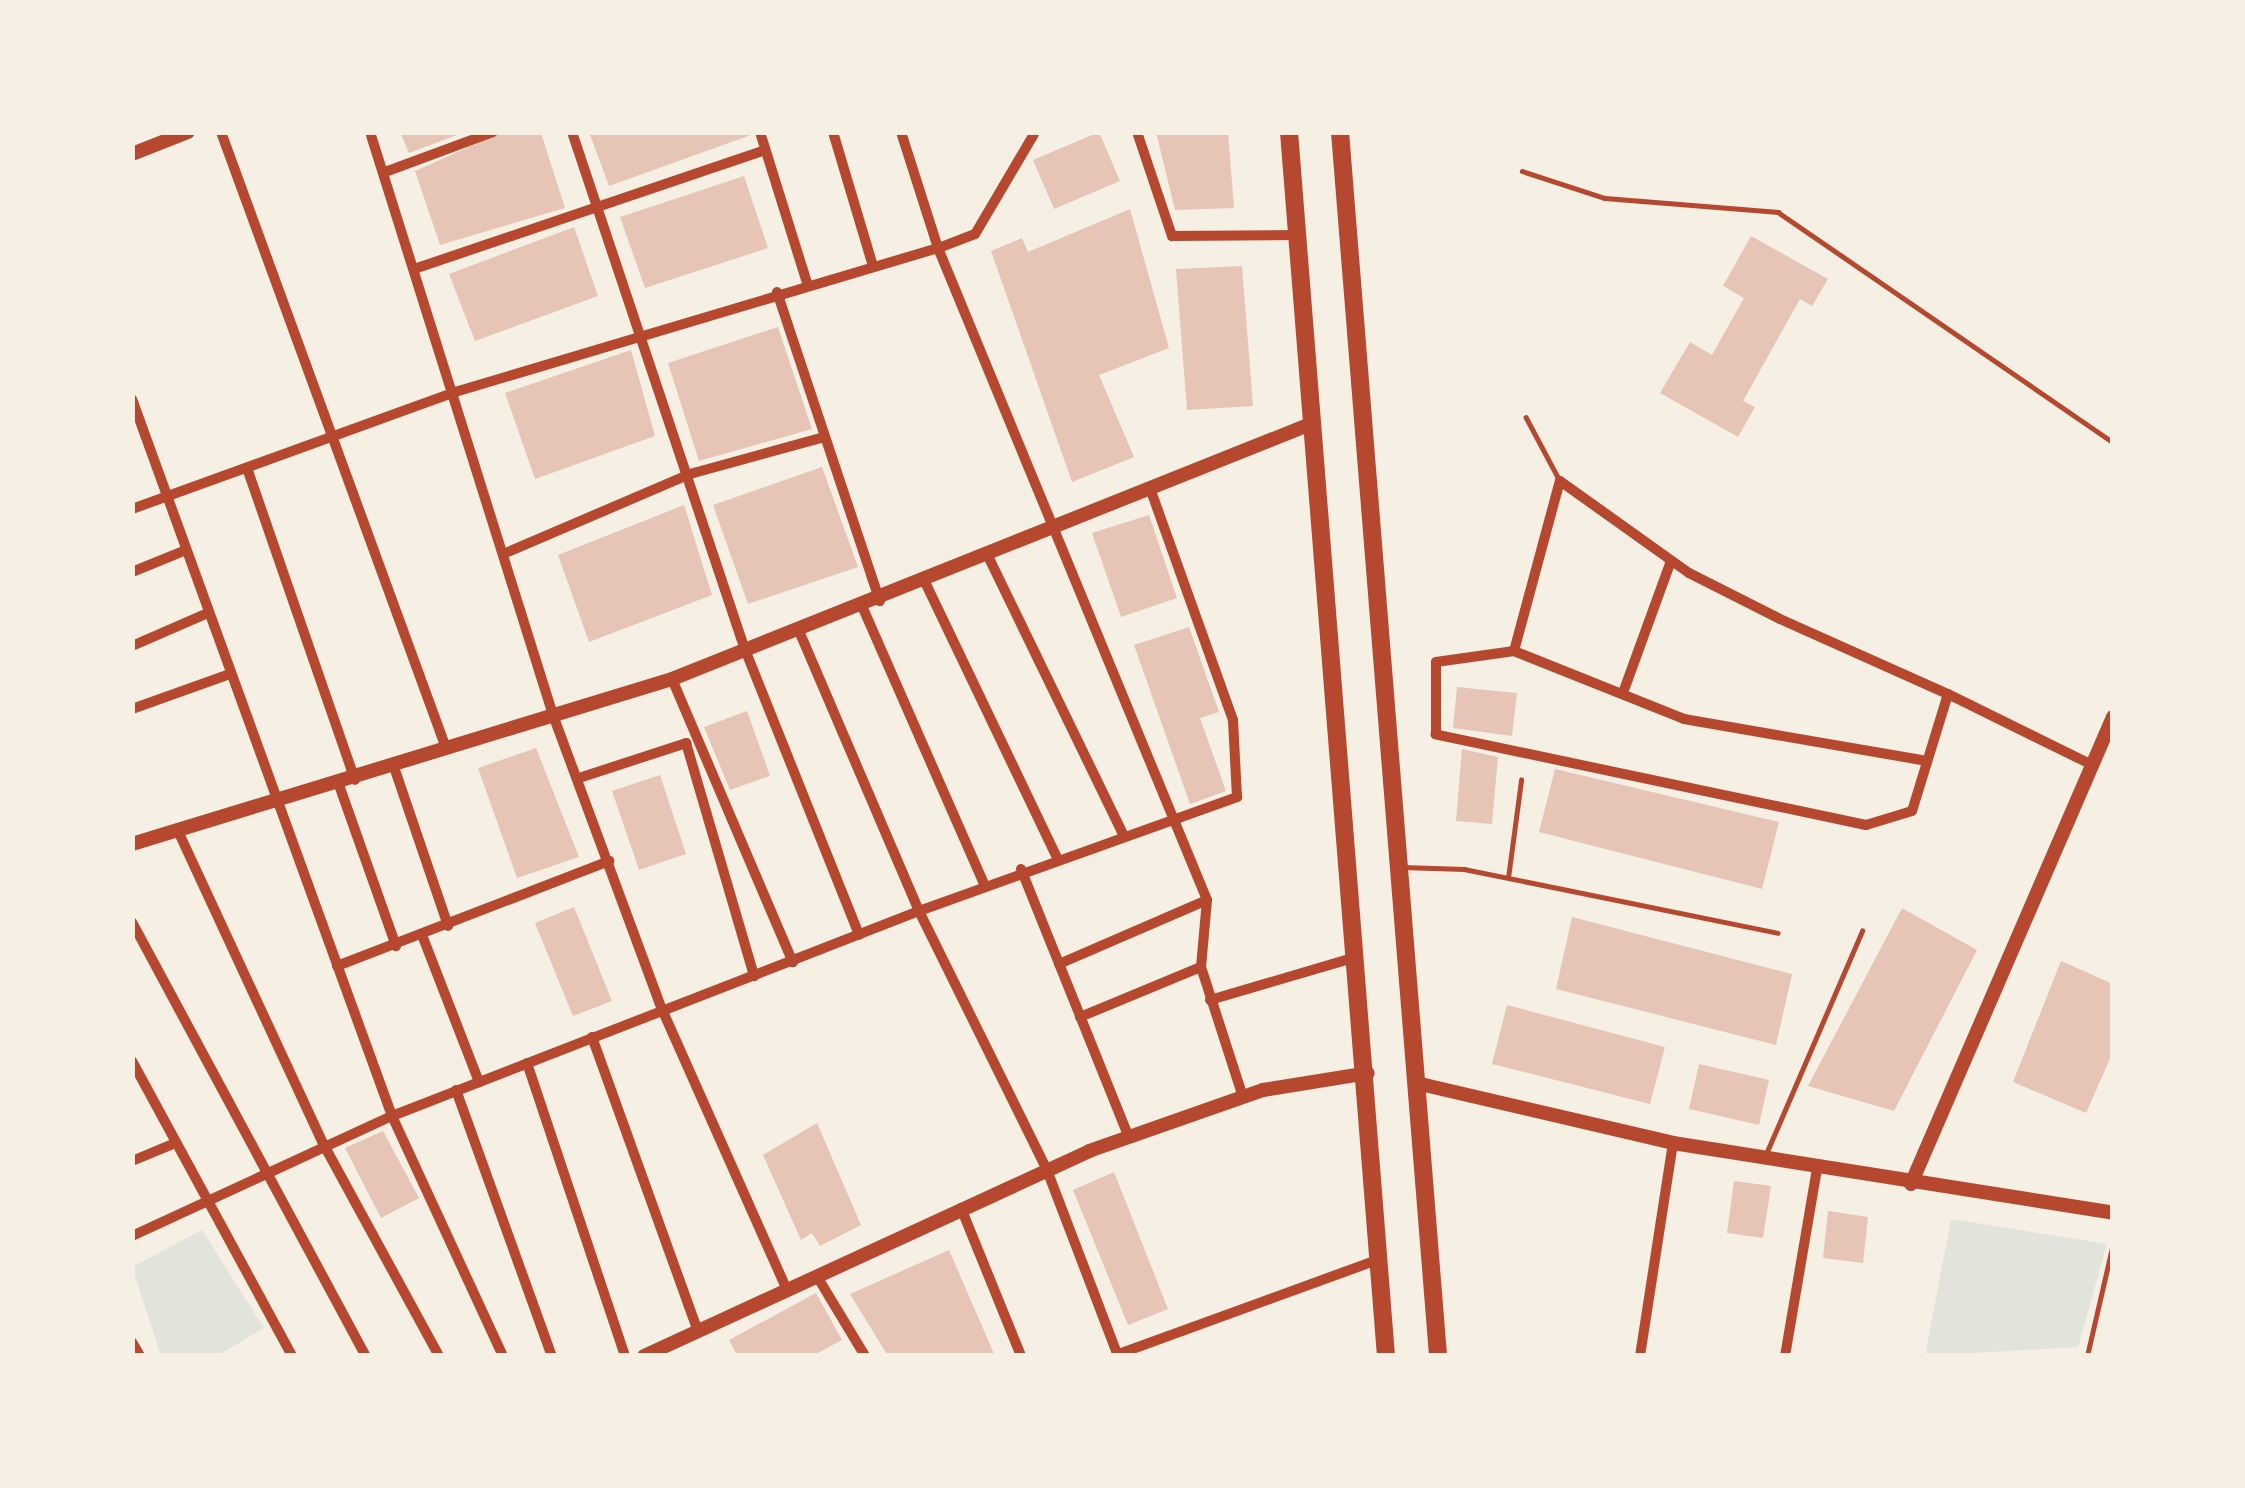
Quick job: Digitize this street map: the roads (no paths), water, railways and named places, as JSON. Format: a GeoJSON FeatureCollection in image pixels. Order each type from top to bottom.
{"type":"FeatureCollection","features":[{"type":"Feature","properties":{"kind":"highway"},"geometry":{"type":"LineString","coordinates":[[1289,132],[1308,425],[1384,1258],[1386,1356]]}},
{"type":"Feature","properties":{"kind":"highway"},"geometry":{"type":"LineString","coordinates":[[1340,132],[1438,1356]]}},
{"type":"Feature","properties":{"kind":"street"},"geometry":{"type":"LineString","coordinates":[[132,154],[188,132]]}},
{"type":"Feature","properties":{"kind":"street"},"geometry":{"type":"LineString","coordinates":[[221,132],[338,437],[446,748]]}},
{"type":"Feature","properties":{"kind":"street"},"geometry":{"type":"LineString","coordinates":[[370,132],[508,552],[553,715],[661,1007],[788,1292]]}},
{"type":"Feature","properties":{"kind":"street"},"geometry":{"type":"LineString","coordinates":[[385,172],[493,132]]}},
{"type":"Feature","properties":{"kind":"street"},"geometry":{"type":"LineString","coordinates":[[572,132],[744,647],[859,935]]}},
{"type":"Feature","properties":{"kind":"street"},"geometry":{"type":"LineString","coordinates":[[760,132],[807,284]]}},
{"type":"Feature","properties":{"kind":"street"},"geometry":{"type":"LineString","coordinates":[[833,132],[873,266]]}},
{"type":"Feature","properties":{"kind":"street"},"geometry":{"type":"LineString","coordinates":[[901,132],[938,248],[1207,900],[1201,968],[1243,1097]]}},
{"type":"Feature","properties":{"kind":"street"},"geometry":{"type":"LineString","coordinates":[[1137,132],[1172,236],[1296,235]]}},
{"type":"Feature","properties":{"kind":"street"},"geometry":{"type":"LineString","coordinates":[[132,509],[455,392],[975,234],[1034,133]]}},
{"type":"Feature","properties":{"kind":"street"},"geometry":{"type":"LineString","coordinates":[[417,268],[765,150]]}},
{"type":"Feature","properties":{"kind":"street"},"geometry":{"type":"LineString","coordinates":[[777,292],[880,601]]}},
{"type":"Feature","properties":{"kind":"street"},"geometry":{"type":"LineString","coordinates":[[132,399],[392,1116],[503,1356]]}},
{"type":"Feature","properties":{"kind":"street"},"geometry":{"type":"LineString","coordinates":[[132,844],[672,679],[744,647],[880,601],[1308,425]]}},
{"type":"Feature","properties":{"kind":"street"},"geometry":{"type":"LineString","coordinates":[[508,552],[690,474],[824,437]]}},
{"type":"Feature","properties":{"kind":"street"},"geometry":{"type":"LineString","coordinates":[[247,469],[396,946]]}},
{"type":"Feature","properties":{"kind":"street"},"geometry":{"type":"LineString","coordinates":[[1514,652],[1559,481],[1671,560],[2088,763]]}},
{"type":"Feature","properties":{"kind":"street"},"geometry":{"type":"LineString","coordinates":[[132,1236],[392,1116],[661,1007],[793,962],[1021,868],[1175,822],[1237,797],[1233,720],[1150,488]]}},
{"type":"Feature","properties":{"kind":"street"},"geometry":{"type":"LineString","coordinates":[[132,572],[186,550]]}},
{"type":"Feature","properties":{"kind":"street"},"geometry":{"type":"LineString","coordinates":[[987,554],[1124,836]]}},
{"type":"Feature","properties":{"kind":"street"},"geometry":{"type":"LineString","coordinates":[[1624,690],[1671,560]]}},
{"type":"Feature","properties":{"kind":"street"},"geometry":{"type":"LineString","coordinates":[[925,581],[1057,857]]}},
{"type":"Feature","properties":{"kind":"street"},"geometry":{"type":"LineString","coordinates":[[862,606],[983,884]]}},
{"type":"Feature","properties":{"kind":"street"},"geometry":{"type":"LineString","coordinates":[[132,646],[208,613]]}},
{"type":"Feature","properties":{"kind":"street"},"geometry":{"type":"LineString","coordinates":[[798,629],[920,911],[1047,1170],[1116,1356],[1384,1258]]}},
{"type":"Feature","properties":{"kind":"street"},"geometry":{"type":"LineString","coordinates":[[1922,760],[1684,718],[1624,690],[1514,652],[1436,662],[1436,734],[1866,825],[1912,811],[1922,760],[1948,694]]}},
{"type":"Feature","properties":{"kind":"street"},"geometry":{"type":"LineString","coordinates":[[132,709],[230,674]]}},
{"type":"Feature","properties":{"kind":"street"},"geometry":{"type":"LineString","coordinates":[[672,679],[793,962]]}},
{"type":"Feature","properties":{"kind":"street"},"geometry":{"type":"LineString","coordinates":[[1911,1184],[2088,763],[2111,725]]}},
{"type":"Feature","properties":{"kind":"street"},"geometry":{"type":"LineString","coordinates":[[579,778],[686,743],[754,976]]}},
{"type":"Feature","properties":{"kind":"street"},"geometry":{"type":"LineString","coordinates":[[393,764],[448,926]]}},
{"type":"Feature","properties":{"kind":"street"},"geometry":{"type":"LineString","coordinates":[[178,831],[325,1147],[439,1356]]}},
{"type":"Feature","properties":{"kind":"street"},"geometry":{"type":"LineString","coordinates":[[338,966],[609,861]]}},
{"type":"Feature","properties":{"kind":"street"},"geometry":{"type":"LineString","coordinates":[[1021,868],[1129,1137]]}},
{"type":"Feature","properties":{"kind":"street"},"geometry":{"type":"LineString","coordinates":[[1059,964],[1207,900]]}},
{"type":"Feature","properties":{"kind":"street"},"geometry":{"type":"LineString","coordinates":[[132,922],[366,1356]]}},
{"type":"Feature","properties":{"kind":"street"},"geometry":{"type":"LineString","coordinates":[[422,935],[479,1082]]}},
{"type":"Feature","properties":{"kind":"street"},"geometry":{"type":"LineString","coordinates":[[1210,1000],[1359,956]]}},
{"type":"Feature","properties":{"kind":"street"},"geometry":{"type":"LineString","coordinates":[[1080,1016],[1201,968]]}},
{"type":"Feature","properties":{"kind":"street"},"geometry":{"type":"LineString","coordinates":[[592,1037],[698,1330]]}},
{"type":"Feature","properties":{"kind":"street"},"geometry":{"type":"LineString","coordinates":[[132,1061],[145,1094],[292,1356]]}},
{"type":"Feature","properties":{"kind":"street"},"geometry":{"type":"LineString","coordinates":[[527,1063],[626,1356]]}},
{"type":"Feature","properties":{"kind":"street"},"geometry":{"type":"LineString","coordinates":[[644,1356],[961,1208],[1129,1137],[1243,1097],[1368,1073]]}},
{"type":"Feature","properties":{"kind":"street"},"geometry":{"type":"LineString","coordinates":[[1416,1083],[1673,1143],[2113,1213]]}},
{"type":"Feature","properties":{"kind":"street"},"geometry":{"type":"LineString","coordinates":[[456,1090],[552,1356]]}},
{"type":"Feature","properties":{"kind":"street"},"geometry":{"type":"LineString","coordinates":[[132,1103],[145,1094]]}},
{"type":"Feature","properties":{"kind":"street"},"geometry":{"type":"LineString","coordinates":[[1640,1356],[1673,1143]]}},
{"type":"Feature","properties":{"kind":"street"},"geometry":{"type":"LineString","coordinates":[[132,1161],[173,1144]]}},
{"type":"Feature","properties":{"kind":"street"},"geometry":{"type":"LineString","coordinates":[[1785,1356],[1817,1169]]}},
{"type":"Feature","properties":{"kind":"street"},"geometry":{"type":"LineString","coordinates":[[961,1208],[1021,1356]]}},
{"type":"Feature","properties":{"kind":"street"},"geometry":{"type":"LineString","coordinates":[[818,1278],[865,1356]]}},
{"type":"Feature","properties":{"kind":"street"},"geometry":{"type":"LineString","coordinates":[[132,1342],[140,1356]]}},
{"type":"Feature","properties":{"kind":"lane"},"geometry":{"type":"LineString","coordinates":[[1522,171],[1605,197],[1778,212],[2113,442]]}},
{"type":"Feature","properties":{"kind":"lane"},"geometry":{"type":"LineString","coordinates":[[1526,417],[1559,481]]}},
{"type":"Feature","properties":{"kind":"lane"},"geometry":{"type":"LineString","coordinates":[[1508,878],[1521,780]]}},
{"type":"Feature","properties":{"kind":"lane"},"geometry":{"type":"LineString","coordinates":[[1396,866],[1508,878],[1778,933]]}},
{"type":"Feature","properties":{"kind":"lane"},"geometry":{"type":"LineString","coordinates":[[1764,1159],[1862,931]]}},
{"type":"Feature","properties":{"kind":"lane"},"geometry":{"type":"LineString","coordinates":[[2086,1356],[2113,1243]]}}]}
